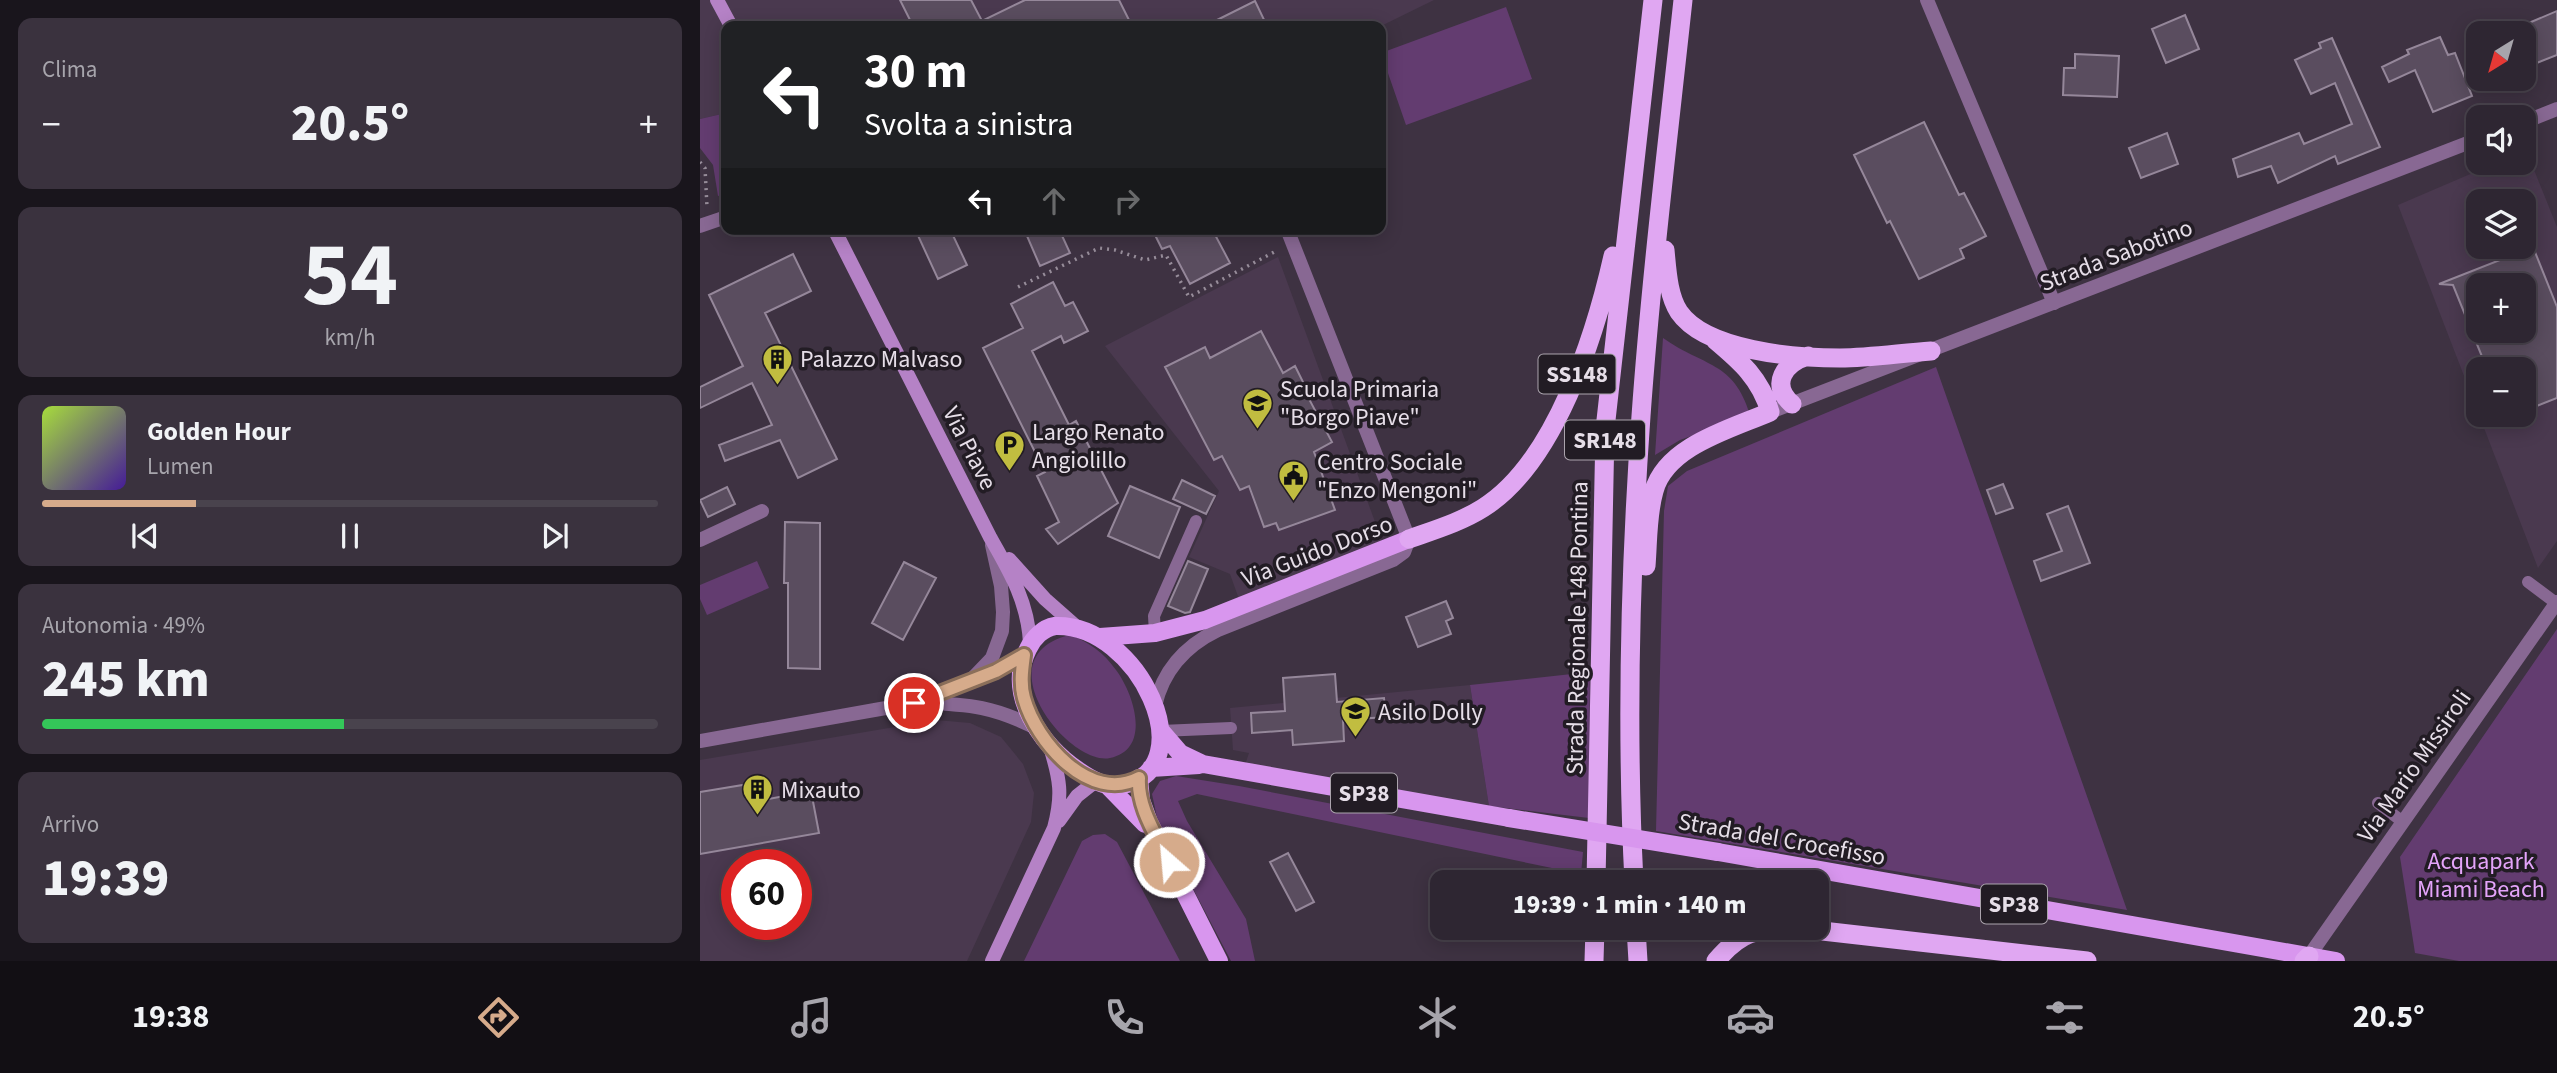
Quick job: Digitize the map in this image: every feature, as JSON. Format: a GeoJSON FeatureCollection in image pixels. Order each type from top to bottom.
{"type":"FeatureCollection","features":[{"type":"Feature","properties":{"kind":"highway","name":"Strada Regionale 148 Pontina"},"geometry":{"type":"LineString","coordinates":[[1596,870],[1605,429],[1653,0]]}},
{"type":"Feature","properties":{"kind":"highway","name":"SR148"},"geometry":{"type":"LineString","coordinates":[[1633,870],[1629,779],[1630,644],[1641,417],[1683,0]]}},
{"type":"Feature","properties":{"kind":"highway","name":"SS148"},"geometry":{"type":"LineString","coordinates":[[1409,539],[1483,508],[1515,481],[1550,432],[1578,372],[1607,285],[1637,135]]}},
{"type":"Feature","properties":{"kind":"highway"},"geometry":{"type":"LineString","coordinates":[[1630,644],[1645,577],[1653,496],[1660,476],[1670,463],[1687,449],[1770,412],[1755,377],[1742,362],[1692,325],[1679,312],[1673,298],[1666,260],[1661,203]]}},
{"type":"Feature","properties":{"kind":"highway"},"geometry":{"type":"LineString","coordinates":[[1715,340],[1747,348],[1839,358],[1931,351]]}},
{"type":"Feature","properties":{"kind":"highway"},"geometry":{"type":"LineString","coordinates":[[1792,404],[1782,392],[1784,372],[1794,361],[1808,356]]}},
{"type":"Feature","properties":{"kind":"highway"},"geometry":{"type":"LineString","coordinates":[[1716,961],[1745,934],[1761,930],[1796,928],[2087,961]]}},
{"type":"Feature","properties":{"kind":"highway"},"geometry":{"type":"LineString","coordinates":[[1594,961],[1595,940]]}},
{"type":"Feature","properties":{"kind":"highway"},"geometry":{"type":"LineString","coordinates":[[1636,940],[1637,961]]}},
{"type":"Feature","properties":{"kind":"main road"},"geometry":{"type":"LineString","coordinates":[[717,0],[728,21]]}},
{"type":"Feature","properties":{"kind":"main road","name":"Via Piave"},"geometry":{"type":"LineString","coordinates":[[840,235],[1020,592],[1028,618],[1027,649]]}},
{"type":"Feature","properties":{"kind":"main road","name":"Via Piave"},"geometry":{"type":"LineString","coordinates":[[990,537],[1040,594],[1079,629]]}},
{"type":"Feature","properties":{"kind":"main road","name":"Via Guido Dorso"},"geometry":{"type":"LineString","coordinates":[[1100,637],[1155,633],[1219,615],[1409,539]]}},
{"type":"Feature","properties":{"kind":"main road"},"geometry":{"type":"LineString","coordinates":[[1157,837],[1102,783],[1072,766],[1050,747],[1038,729],[1023,694],[1021,675],[1027,649],[1049,627],[1069,626],[1100,637],[1133,666],[1155,706],[1161,731],[1158,752],[1145,773],[1141,800],[1219,961]]}},
{"type":"Feature","properties":{"kind":"main road","name":"Strada del Crocefisso"},"geometry":{"type":"LineString","coordinates":[[1161,731],[1180,753],[1196,761],[1219,767],[1718,852],[2306,959],[2336,961]]}},
{"type":"Feature","properties":{"kind":"main road"},"geometry":{"type":"LineString","coordinates":[[1050,747],[1060,786],[1060,803],[1054,828]]}},
{"type":"Feature","properties":{"kind":"main road","name":"Strada del Crocefisso"},"geometry":{"type":"LineString","coordinates":[[1145,773],[1181,765],[1219,767]]}},
{"type":"Feature","properties":{"kind":"main road"},"geometry":{"type":"LineString","coordinates":[[992,961],[1054,828],[1077,796],[1102,783],[1122,785],[1145,773]]}},
{"type":"Feature","properties":{"kind":"street"},"geometry":{"type":"LineString","coordinates":[[1927,0],[2054,303]]}},
{"type":"Feature","properties":{"kind":"street"},"geometry":{"type":"LineString","coordinates":[[2536,117],[2557,109]]}},
{"type":"Feature","properties":{"kind":"street","name":"Strada Sabotino"},"geometry":{"type":"LineString","coordinates":[[1770,412],[2466,144]]}},
{"type":"Feature","properties":{"kind":"street"},"geometry":{"type":"LineString","coordinates":[[704,224],[721,219]]}},
{"type":"Feature","properties":{"kind":"street"},"geometry":{"type":"LineString","coordinates":[[1289,236],[1409,539]]}},
{"type":"Feature","properties":{"kind":"street"},"geometry":{"type":"LineString","coordinates":[[700,540],[762,511]]}},
{"type":"Feature","properties":{"kind":"street"},"geometry":{"type":"LineString","coordinates":[[968,683],[992,658],[1002,631],[1001,586],[990,537]]}},
{"type":"Feature","properties":{"kind":"street","name":"Via Guido Dorso"},"geometry":{"type":"LineString","coordinates":[[1155,706],[1158,691],[1167,673],[1198,641],[1218,630],[1393,560],[1404,552],[1409,539]]}},
{"type":"Feature","properties":{"kind":"street","name":"Via Mario Missiroli"},"geometry":{"type":"LineString","coordinates":[[2306,959],[2556,602]]}},
{"type":"Feature","properties":{"kind":"street"},"geometry":{"type":"LineString","coordinates":[[700,741],[914,703],[996,671],[1027,649]]}},
{"type":"Feature","properties":{"kind":"street"},"geometry":{"type":"LineString","coordinates":[[914,703],[977,706],[1011,716],[1038,729]]}},
{"type":"Feature","properties":{"kind":"lane"},"geometry":{"type":"LineString","coordinates":[[1155,633],[1154,616],[1196,521]]}},
{"type":"Feature","properties":{"kind":"lane"},"geometry":{"type":"LineString","coordinates":[[2528,582],[2556,602]]}},
{"type":"Feature","properties":{"kind":"lane"},"geometry":{"type":"LineString","coordinates":[[1161,731],[1231,728]]}},
{"type":"Feature","properties":{"kind":"lane"},"geometry":{"type":"LineString","coordinates":[[2378,803],[2403,822]]}},
{"type":"Feature","properties":{"kind":"path"},"geometry":{"type":"LineString","coordinates":[[700,162],[705,168],[704,224]]}},
{"type":"Feature","properties":{"kind":"path"},"geometry":{"type":"LineString","coordinates":[[1018,287],[1099,248],[1146,260],[1166,255],[1189,297],[1289,236]]}},
{"type":"Feature","properties":{"kind":"shaded area"},"geometry":{"type":"Polygon","coordinates":[[[700,0],[1434,0],[1386,24],[1386,21],[721,21],[721,114],[700,119],[700,0]]]}},
{"type":"Feature","properties":{"kind":"shaded area"},"geometry":{"type":"Polygon","coordinates":[[[2468,175],[2536,175],[2557,227],[2557,541],[2538,568],[2484,427],[2536,427],[2536,357],[2466,357],[2466,381],[2398,205],[2468,175]]]}},
{"type":"Feature","properties":{"kind":"shaded area","name":"Scuola Primaria \"Borgo Piave\""},"geometry":{"type":"Polygon","coordinates":[[[1278,257],[1382,541],[1239,599],[1230,574],[1189,557],[1219,491],[1105,346],[1278,257]]]}},
{"type":"Feature","properties":{"kind":"shaded area","name":"Asilo Dolly"},"geometry":{"type":"Polygon","coordinates":[[[1470,685],[1489,806],[1245,765],[1249,753],[1233,750],[1230,708],[1470,685]]]}},
{"type":"Feature","properties":{"kind":"shaded area","name":"Mixauto"},"geometry":{"type":"Polygon","coordinates":[[[936,720],[970,723],[1001,737],[1023,764],[1034,793],[1031,822],[967,961],[700,961],[700,854],[721,850],[721,940],[812,940],[812,849],[728,849],[819,833],[811,792],[758,801],[754,783],[700,792],[700,760],[936,720]]]}},
{"type":"Feature","properties":{"kind":"green space"},"geometry":{"type":"Polygon","coordinates":[[[1506,7],[1532,79],[1406,125],[1386,67],[1386,51],[1506,7]]]}},
{"type":"Feature","properties":{"kind":"green space"},"geometry":{"type":"Polygon","coordinates":[[[721,114],[721,195],[718,196],[713,165],[700,148],[700,119],[721,114]]]}},
{"type":"Feature","properties":{"kind":"green space"},"geometry":{"type":"Polygon","coordinates":[[[1663,338],[1726,375],[1743,397],[1750,415],[1680,440],[1655,455],[1663,338]]]}},
{"type":"Feature","properties":{"kind":"green space"},"geometry":{"type":"Polygon","coordinates":[[[1936,367],[2127,910],[1656,831],[1664,511],[1668,486],[1687,471],[1936,367]]]}},
{"type":"Feature","properties":{"kind":"green space"},"geometry":{"type":"Polygon","coordinates":[[[757,561],[769,588],[707,615],[700,599],[700,585],[757,561]]]}},
{"type":"Feature","properties":{"kind":"green space","name":"Acquapark Miami Beach"},"geometry":{"type":"Polygon","coordinates":[[[2557,629],[2557,961],[2459,961],[2415,953],[2400,857],[2557,629]]]}},
{"type":"Feature","properties":{"kind":"green space"},"geometry":{"type":"Polygon","coordinates":[[[1070,635],[1101,653],[1123,680],[1129,693],[1136,720],[1135,733],[1131,744],[1123,753],[1110,758],[1093,756],[1074,746],[1056,729],[1041,708],[1033,686],[1033,664],[1044,647],[1070,635]]]}},
{"type":"Feature","properties":{"kind":"green space"},"geometry":{"type":"Polygon","coordinates":[[[1590,672],[1589,818],[1489,806],[1470,685],[1590,672]]]}},
{"type":"Feature","properties":{"kind":"green space"},"geometry":{"type":"Polygon","coordinates":[[[1176,776],[1239,786],[1583,852],[1581,870],[1562,870],[1197,794],[1178,801],[1187,821],[1246,919],[1255,961],[1231,961],[1158,822],[1152,794],[1160,781],[1176,776]]]}},
{"type":"Feature","properties":{"kind":"green space"},"geometry":{"type":"Polygon","coordinates":[[[1105,834],[1117,842],[1180,961],[1024,961],[1082,841],[1093,835],[1105,834]]]}},
{"type":"Feature","properties":{"kind":"building"},"geometry":{"type":"Polygon","coordinates":[[[900,0],[971,0],[982,21],[910,21],[900,0]]]}},
{"type":"Feature","properties":{"kind":"building"},"geometry":{"type":"Polygon","coordinates":[[[1025,0],[1119,0],[1130,21],[982,21],[1025,0]]]}},
{"type":"Feature","properties":{"kind":"building"},"geometry":{"type":"Polygon","coordinates":[[[1255,1],[1265,21],[1215,21],[1255,1]]]}},
{"type":"Feature","properties":{"kind":"building"},"geometry":{"type":"Polygon","coordinates":[[[2557,11],[2557,55],[2536,63],[2536,21],[2533,21],[2557,11]]]}},
{"type":"Feature","properties":{"kind":"building"},"geometry":{"type":"Polygon","coordinates":[[[2185,15],[2199,49],[2166,63],[2152,29],[2185,15]]]}},
{"type":"Feature","properties":{"kind":"building"},"geometry":{"type":"Polygon","coordinates":[[[2440,37],[2448,55],[2455,53],[2466,81],[2466,91],[2470,91],[2472,96],[2433,112],[2415,70],[2389,82],[2382,67],[2409,54],[2407,50],[2440,37]]]}},
{"type":"Feature","properties":{"kind":"building"},"geometry":{"type":"Polygon","coordinates":[[[2332,38],[2380,147],[2338,164],[2335,156],[2278,183],[2271,166],[2238,177],[2233,159],[2299,133],[2304,144],[2352,124],[2335,83],[2311,94],[2295,60],[2321,48],[2319,43],[2332,38]]]}},
{"type":"Feature","properties":{"kind":"building"},"geometry":{"type":"Polygon","coordinates":[[[2075,54],[2119,56],[2117,97],[2063,95],[2064,68],[2075,68],[2075,54]]]}},
{"type":"Feature","properties":{"kind":"building"},"geometry":{"type":"Polygon","coordinates":[[[1924,122],[1959,195],[1964,193],[1986,236],[1960,249],[1964,258],[1919,279],[1890,221],[1887,223],[1854,155],[1924,122]]]}},
{"type":"Feature","properties":{"kind":"building"},"geometry":{"type":"Polygon","coordinates":[[[2167,133],[2178,164],[2141,178],[2129,148],[2167,133]]]}},
{"type":"Feature","properties":{"kind":"building"},"geometry":{"type":"Polygon","coordinates":[[[918,235],[953,235],[967,265],[938,279],[918,235]]]}},
{"type":"Feature","properties":{"kind":"building"},"geometry":{"type":"Polygon","coordinates":[[[1027,235],[1062,235],[1070,253],[1040,266],[1027,235]]]}},
{"type":"Feature","properties":{"kind":"building"},"geometry":{"type":"Polygon","coordinates":[[[1155,235],[1215,235],[1230,263],[1190,284],[1170,246],[1162,249],[1155,235]]]}},
{"type":"Feature","properties":{"kind":"building","name":"Palazzo Malvaso"},"geometry":{"type":"Polygon","coordinates":[[[793,254],[811,291],[765,313],[837,459],[798,478],[780,440],[725,461],[719,445],[772,425],[752,383],[700,408],[700,387],[743,366],[709,295],[793,254]]]}},
{"type":"Feature","properties":{"kind":"building"},"geometry":{"type":"Polygon","coordinates":[[[2536,254],[2557,307],[2557,398],[2536,406],[2536,357],[2482,357],[2476,343],[2536,343],[2536,273],[2467,273],[2503,259],[2536,259],[2536,254]]]}},
{"type":"Feature","properties":{"kind":"building"},"geometry":{"type":"Polygon","coordinates":[[[2466,273],[2466,317],[2453,285],[2439,284],[2466,273]]]}},
{"type":"Feature","properties":{"kind":"building"},"geometry":{"type":"Polygon","coordinates":[[[1053,282],[1065,306],[1073,302],[1088,331],[1064,343],[1061,336],[1032,351],[1069,425],[1076,421],[1118,503],[1058,544],[1046,529],[1059,522],[1037,476],[1045,472],[983,348],[1023,328],[1011,304],[1053,282]]]}},
{"type":"Feature","properties":{"kind":"building"},"geometry":{"type":"Polygon","coordinates":[[[1261,331],[1283,373],[1295,366],[1303,382],[1301,384],[1332,442],[1314,452],[1335,510],[1279,530],[1276,523],[1264,527],[1249,486],[1240,490],[1222,456],[1214,460],[1165,367],[1205,347],[1210,358],[1261,331]]]}},
{"type":"Feature","properties":{"kind":"building"},"geometry":{"type":"Polygon","coordinates":[[[1182,480],[1215,496],[1206,514],[1173,499],[1182,480]]]}},
{"type":"Feature","properties":{"kind":"building"},"geometry":{"type":"Polygon","coordinates":[[[2003,484],[2013,508],[1996,514],[1987,490],[2003,484]]]}},
{"type":"Feature","properties":{"kind":"building"},"geometry":{"type":"Polygon","coordinates":[[[1130,486],[1180,507],[1159,558],[1108,536],[1130,486]]]}},
{"type":"Feature","properties":{"kind":"building"},"geometry":{"type":"Polygon","coordinates":[[[727,487],[735,504],[708,517],[700,500],[727,487]]]}},
{"type":"Feature","properties":{"kind":"building"},"geometry":{"type":"Polygon","coordinates":[[[2068,506],[2090,563],[2041,581],[2034,561],[2062,551],[2047,514],[2068,506]]]}},
{"type":"Feature","properties":{"kind":"building"},"geometry":{"type":"Polygon","coordinates":[[[785,522],[820,523],[820,669],[788,668],[788,583],[784,583],[785,522]]]}},
{"type":"Feature","properties":{"kind":"building"},"geometry":{"type":"Polygon","coordinates":[[[1188,561],[1208,569],[1190,612],[1185,613],[1168,606],[1188,561]]]}},
{"type":"Feature","properties":{"kind":"building"},"geometry":{"type":"Polygon","coordinates":[[[904,562],[936,578],[903,640],[872,623],[904,562]]]}},
{"type":"Feature","properties":{"kind":"building"},"geometry":{"type":"Polygon","coordinates":[[[1446,601],[1453,618],[1446,621],[1451,634],[1418,647],[1406,617],[1446,601]]]}},
{"type":"Feature","properties":{"kind":"building"},"geometry":{"type":"Polygon","coordinates":[[[1335,674],[1337,702],[1384,698],[1386,717],[1343,720],[1344,741],[1293,745],[1292,730],[1252,733],[1251,713],[1285,711],[1283,678],[1335,674]]]}},
{"type":"Feature","properties":{"kind":"building","name":"Mixauto"},"geometry":{"type":"Polygon","coordinates":[[[755,783],[758,801],[811,791],[819,833],[700,854],[700,792],[755,783]]]}},
{"type":"Feature","properties":{"kind":"building"},"geometry":{"type":"Polygon","coordinates":[[[1288,853],[1314,902],[1296,911],[1270,862],[1288,853]]]}},
{"type":"Feature","properties":{"kind":"place","name":"Palazzo Malvaso"},"geometry":{"type":"Point","coordinates":[777,386]}},
{"type":"Feature","properties":{"kind":"place","name":"Scuola Primaria \"Borgo Piave\""},"geometry":{"type":"Point","coordinates":[1257,430]}},
{"type":"Feature","properties":{"kind":"place","name":"Largo Renato Angiolillo"},"geometry":{"type":"Point","coordinates":[1009,473]}},
{"type":"Feature","properties":{"kind":"place","name":"Centro Sociale \"Enzo Mengoni\""},"geometry":{"type":"Point","coordinates":[1294,503]}},
{"type":"Feature","properties":{"kind":"place","name":"Asilo Dolly"},"geometry":{"type":"Point","coordinates":[1355,739]}},
{"type":"Feature","properties":{"kind":"place","name":"Mixauto"},"geometry":{"type":"Point","coordinates":[758,817]}},
{"type":"Feature","properties":{"kind":"route"},"geometry":{"type":"LineString","coordinates":[[914,703],[996,671],[1024,655],[1021,675],[1023,694],[1030,715],[1043,739],[1064,760],[1096,781],[1107,785],[1122,785],[1139,778],[1141,800],[1169,862]]}}]}
